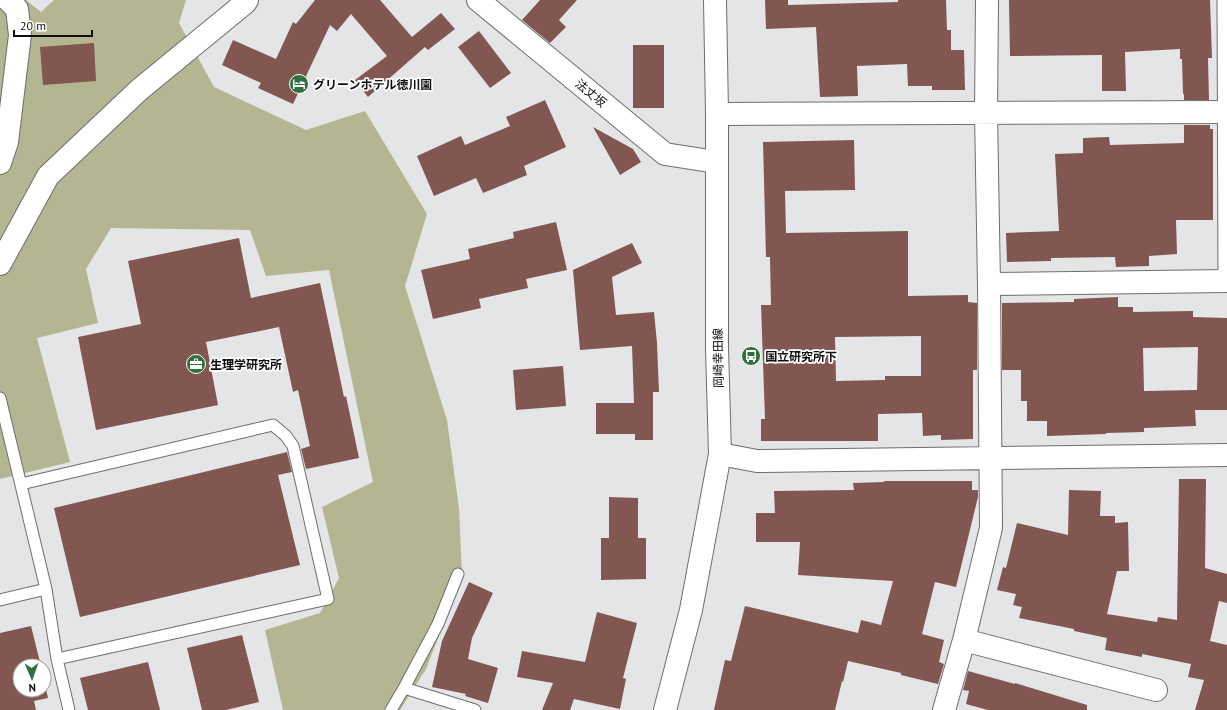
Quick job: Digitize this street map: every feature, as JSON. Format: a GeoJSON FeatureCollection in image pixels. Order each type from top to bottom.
{"type":"FeatureCollection","features":[{"type":"Feature","properties":{"kind":"street"},"geometry":{"type":"LineString","coordinates":[[0,163],[7,142],[20,35],[17,9],[8,0]]}},
{"type":"Feature","properties":{"kind":"street"},"geometry":{"type":"LineString","coordinates":[[0,264],[48,176],[139,90],[247,0]]}},
{"type":"Feature","properties":{"kind":"street","name":"法丈坂"},"geometry":{"type":"LineString","coordinates":[[478,0],[665,154],[716,162]]}},
{"type":"Feature","properties":{"kind":"street","name":"岡崎幸田線"},"geometry":{"type":"LineString","coordinates":[[665,710],[691,610],[720,454],[717,348],[717,114],[715,0]]}},
{"type":"Feature","properties":{"kind":"street"},"geometry":{"type":"LineString","coordinates":[[944,710],[964,640],[991,528],[986,113],[987,0]]}},
{"type":"Feature","properties":{"kind":"street"},"geometry":{"type":"LineString","coordinates":[[717,114],[1225,112]]}},
{"type":"Feature","properties":{"kind":"street"},"geometry":{"type":"LineString","coordinates":[[989,284],[1225,281]]}},
{"type":"Feature","properties":{"kind":"street"},"geometry":{"type":"LineString","coordinates":[[720,454],[757,461],[1227,455]]}},
{"type":"Feature","properties":{"kind":"street"},"geometry":{"type":"LineString","coordinates":[[964,640],[1156,690]]}},
{"type":"Feature","properties":{"kind":"lane"},"geometry":{"type":"LineString","coordinates":[[1223,0],[1225,112],[1225,281]]}},
{"type":"Feature","properties":{"kind":"lane"},"geometry":{"type":"LineString","coordinates":[[0,398],[46,589],[57,659],[69,710]]}},
{"type":"Feature","properties":{"kind":"lane"},"geometry":{"type":"LineString","coordinates":[[21,484],[273,425],[286,436],[293,446],[328,599],[57,659]]}},
{"type":"Feature","properties":{"kind":"lane"},"geometry":{"type":"LineString","coordinates":[[391,710],[438,624],[458,574]]}},
{"type":"Feature","properties":{"kind":"lane"},"geometry":{"type":"LineString","coordinates":[[0,600],[46,589]]}},
{"type":"Feature","properties":{"kind":"lane"},"geometry":{"type":"LineString","coordinates":[[404,688],[475,710]]}},
{"type":"Feature","properties":{"kind":"green space"},"geometry":{"type":"Polygon","coordinates":[[[0,0],[26,0],[41,12],[54,0],[186,0],[179,23],[214,87],[306,130],[365,111],[427,214],[405,286],[447,420],[459,508],[462,577],[426,669],[400,710],[283,710],[265,630],[320,613],[339,578],[322,507],[373,482],[329,270],[266,276],[250,230],[111,228],[86,269],[98,323],[37,338],[70,462],[0,479],[0,0]]]}},
{"type":"Feature","properties":{"kind":"building"},"geometry":{"type":"Polygon","coordinates":[[[315,0],[380,0],[412,37],[441,13],[455,29],[428,50],[425,47],[368,97],[355,80],[387,56],[351,14],[337,31],[330,25],[293,104],[258,88],[261,83],[222,65],[233,40],[276,59],[293,22],[296,24],[315,0]]]}},
{"type":"Feature","properties":{"kind":"building"},"geometry":{"type":"Polygon","coordinates":[[[540,0],[577,0],[559,20],[566,27],[550,43],[522,20],[540,0]]]}},
{"type":"Feature","properties":{"kind":"building"},"geometry":{"type":"Polygon","coordinates":[[[765,0],[788,0],[788,5],[898,2],[898,0],[946,0],[947,30],[951,30],[951,50],[964,50],[965,90],[932,90],[932,86],[908,86],[907,64],[857,66],[858,96],[820,97],[816,27],[766,29],[765,0]]]}},
{"type":"Feature","properties":{"kind":"building"},"geometry":{"type":"Polygon","coordinates":[[[1009,0],[1210,0],[1212,58],[1208,58],[1209,100],[1184,100],[1182,59],[1180,59],[1180,49],[1125,52],[1126,91],[1102,91],[1102,55],[1010,56],[1009,0]]]}},
{"type":"Feature","properties":{"kind":"building"},"geometry":{"type":"Polygon","coordinates":[[[479,31],[511,73],[490,88],[458,47],[479,31]]]}},
{"type":"Feature","properties":{"kind":"building"},"geometry":{"type":"Polygon","coordinates":[[[94,43],[96,81],[43,85],[40,47],[94,43]]]}},
{"type":"Feature","properties":{"kind":"building"},"geometry":{"type":"Polygon","coordinates":[[[633,45],[664,45],[664,108],[633,108],[633,45]]]}},
{"type":"Feature","properties":{"kind":"building"},"geometry":{"type":"Polygon","coordinates":[[[545,100],[566,147],[524,166],[527,175],[483,193],[476,178],[434,196],[417,156],[461,136],[465,145],[510,126],[506,117],[545,100]]]}},
{"type":"Feature","properties":{"kind":"building"},"geometry":{"type":"Polygon","coordinates":[[[1184,125],[1210,125],[1210,129],[1213,129],[1213,220],[1176,220],[1177,254],[1149,256],[1149,266],[1116,267],[1115,257],[1051,258],[1051,261],[1007,262],[1006,233],[1059,231],[1055,154],[1083,153],[1083,138],[1109,137],[1110,145],[1184,143],[1184,125]]]}},
{"type":"Feature","properties":{"kind":"building"},"geometry":{"type":"Polygon","coordinates":[[[593,127],[633,149],[641,162],[620,175],[593,127]]]}},
{"type":"Feature","properties":{"kind":"building"},"geometry":{"type":"Polygon","coordinates":[[[854,140],[855,190],[785,191],[786,233],[908,231],[908,296],[968,295],[968,302],[977,303],[977,370],[973,370],[973,439],[941,440],[941,435],[923,436],[922,413],[878,414],[878,441],[761,441],[761,419],[765,419],[761,305],[771,305],[770,257],[766,257],[763,142],[854,140]],[[921,336],[835,337],[836,381],[885,380],[885,376],[921,376],[921,336]]]}},
{"type":"Feature","properties":{"kind":"building"},"geometry":{"type":"Polygon","coordinates":[[[556,222],[567,270],[526,279],[528,288],[479,299],[481,308],[433,319],[421,270],[470,259],[468,249],[514,238],[513,232],[556,222]]]}},
{"type":"Feature","properties":{"kind":"building"},"geometry":{"type":"Polygon","coordinates":[[[239,238],[251,298],[320,283],[344,397],[346,396],[359,458],[306,469],[301,449],[310,446],[298,390],[293,392],[279,327],[206,342],[218,405],[96,430],[78,337],[141,324],[128,261],[239,238]]]}},
{"type":"Feature","properties":{"kind":"building"},"geometry":{"type":"Polygon","coordinates":[[[632,243],[642,263],[612,277],[616,315],[654,312],[659,392],[653,392],[653,440],[635,440],[635,434],[596,434],[596,403],[634,403],[632,346],[580,350],[573,270],[632,243]]]}},
{"type":"Feature","properties":{"kind":"building"},"geometry":{"type":"Polygon","coordinates":[[[1118,297],[1118,307],[1133,307],[1133,312],[1193,311],[1193,317],[1227,318],[1227,410],[1195,410],[1196,426],[1144,428],[1144,432],[1047,436],[1047,421],[1027,421],[1027,401],[1021,401],[1021,370],[1002,370],[1002,303],[1074,302],[1074,299],[1118,297]],[[1198,347],[1143,348],[1144,391],[1197,390],[1198,347]]]}},
{"type":"Feature","properties":{"kind":"building"},"geometry":{"type":"Polygon","coordinates":[[[563,366],[566,406],[516,410],[513,370],[563,366]]]}},
{"type":"Feature","properties":{"kind":"building"},"geometry":{"type":"Polygon","coordinates":[[[287,452],[292,472],[278,475],[300,565],[80,617],[54,508],[287,452]]]}},
{"type":"Feature","properties":{"kind":"building"},"geometry":{"type":"Polygon","coordinates":[[[1179,479],[1206,479],[1205,568],[1227,574],[1227,603],[1219,601],[1210,641],[1227,645],[1227,710],[1195,710],[1204,680],[1188,677],[1191,664],[1142,654],[1142,657],[1105,650],[1107,638],[1074,631],[1074,629],[1019,618],[1022,607],[1013,605],[1016,594],[997,590],[1003,567],[1006,568],[1017,523],[1068,535],[1069,490],[1101,491],[1100,516],[1115,516],[1115,523],[1128,522],[1129,571],[1117,571],[1107,614],[1157,622],[1158,617],[1177,620],[1179,479]]]}},
{"type":"Feature","properties":{"kind":"building"},"geometry":{"type":"Polygon","coordinates":[[[884,481],[972,481],[972,490],[978,490],[978,497],[956,587],[935,582],[922,634],[944,640],[939,662],[944,664],[938,684],[901,675],[901,673],[848,661],[835,710],[714,710],[725,660],[731,661],[745,606],[858,633],[861,620],[881,625],[893,581],[798,575],[800,542],[756,542],[756,513],[775,513],[774,491],[854,490],[853,483],[884,481]]]}},
{"type":"Feature","properties":{"kind":"building"},"geometry":{"type":"Polygon","coordinates":[[[609,497],[638,498],[638,538],[646,538],[646,579],[601,580],[601,538],[609,538],[609,497]]]}},
{"type":"Feature","properties":{"kind":"building"},"geometry":{"type":"Polygon","coordinates":[[[469,582],[493,593],[472,638],[468,659],[498,668],[488,703],[465,696],[466,694],[432,687],[442,641],[469,582]]]}},
{"type":"Feature","properties":{"kind":"building"},"geometry":{"type":"Polygon","coordinates":[[[597,612],[637,623],[623,678],[626,679],[620,709],[574,699],[570,710],[542,710],[553,683],[517,677],[522,651],[585,662],[597,612]]]}},
{"type":"Feature","properties":{"kind":"building"},"geometry":{"type":"Polygon","coordinates":[[[31,626],[39,658],[12,658],[12,698],[48,698],[34,701],[36,710],[0,710],[0,633],[31,626]]]}},
{"type":"Feature","properties":{"kind":"building"},"geometry":{"type":"Polygon","coordinates":[[[242,635],[259,702],[226,710],[202,710],[187,648],[242,635]]]}},
{"type":"Feature","properties":{"kind":"building"},"geometry":{"type":"Polygon","coordinates":[[[148,662],[160,710],[88,710],[80,678],[148,662]]]}},
{"type":"Feature","properties":{"kind":"building"},"geometry":{"type":"Polygon","coordinates":[[[968,671],[1015,683],[1087,705],[1087,710],[988,710],[966,704],[969,691],[963,690],[968,671]]]}},
{"type":"Feature","properties":{"kind":"place","name":"グリーンホテル徳川園"},"geometry":{"type":"Point","coordinates":[299,84]}},
{"type":"Feature","properties":{"kind":"place","name":"国立研究所下"},"geometry":{"type":"Point","coordinates":[751,356]}},
{"type":"Feature","properties":{"kind":"place","name":"生理学研究所"},"geometry":{"type":"Point","coordinates":[196,364]}}]}
